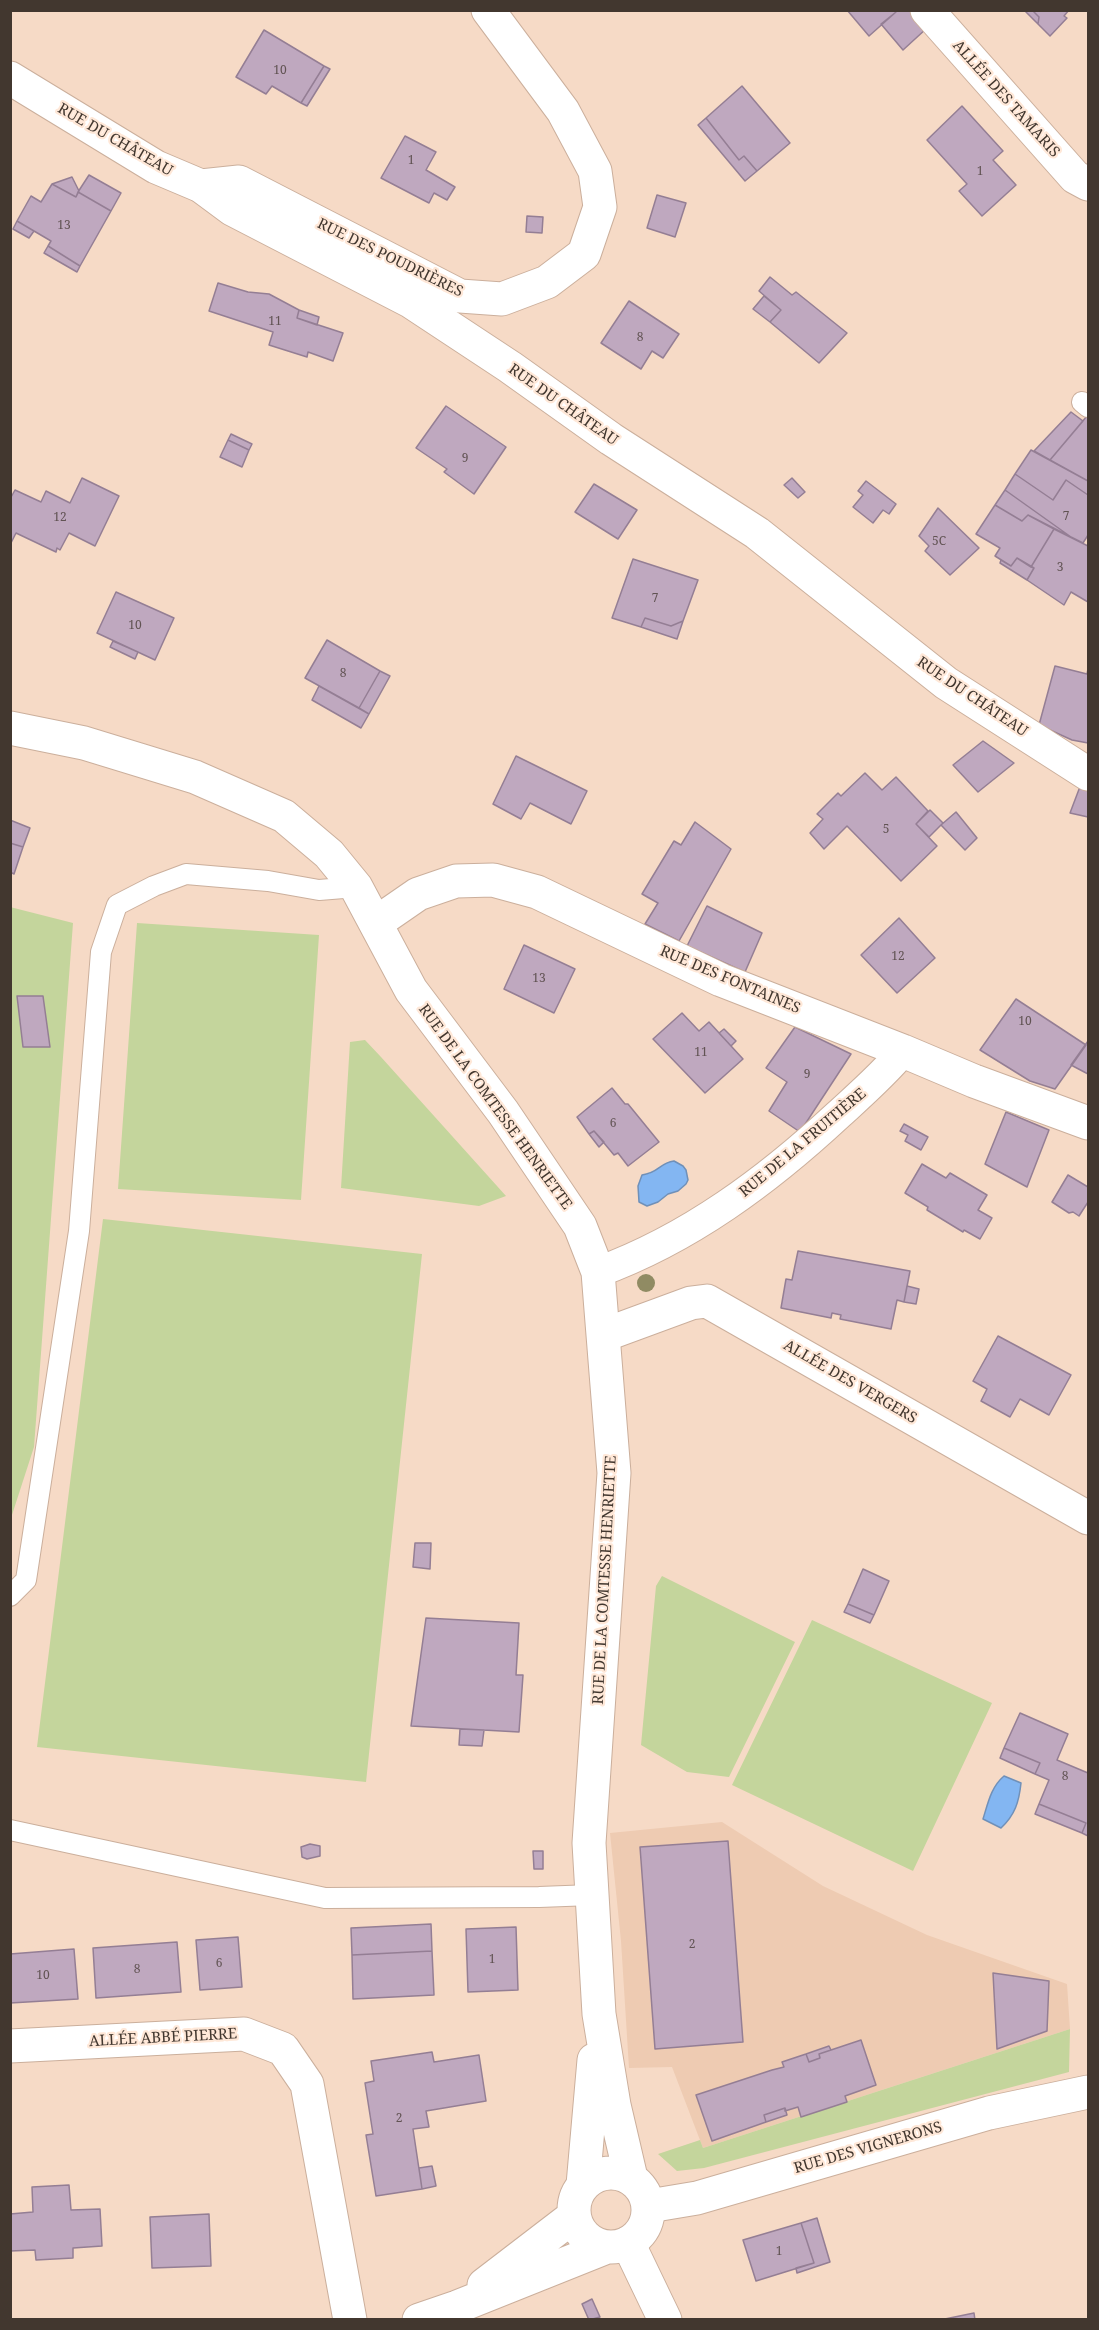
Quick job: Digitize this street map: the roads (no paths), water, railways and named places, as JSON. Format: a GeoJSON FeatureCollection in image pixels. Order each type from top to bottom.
{"type":"FeatureCollection","features":[{"type":"Feature","properties":{"kind":"street","name":"RUE DES POUDRIÈRES"},"geometry":{"type":"LineString","coordinates":[[201,186],[239,182],[460,296],[502,299],[547,282],[584,254],[600,207],[595,171],[563,111],[488,10]]}},
{"type":"Feature","properties":{"kind":"street","name":"ALLÉE DES TAMARIS"},"geometry":{"type":"LineString","coordinates":[[927,10],[1075,177],[1089,184]]}},
{"type":"Feature","properties":{"kind":"street","name":"RUE DU CHÂTEAU"},"geometry":{"type":"LineString","coordinates":[[10,78],[156,167],[201,186],[232,209],[410,301],[510,367],[611,440],[757,532],[946,683],[1089,774]]}},
{"type":"Feature","properties":{"kind":"street","name":"RUE DE LA COMTESSE HENRIETTE"},"geometry":{"type":"LineString","coordinates":[[10,728],[84,742],[195,777],[284,816],[329,854],[356,887],[411,990],[503,1112],[580,1226],[598,1272],[614,1473],[589,1843],[599,2014],[614,2105],[631,2178]]}},
{"type":"Feature","properties":{"kind":"street","name":"RUE DES FONTAINES"},"geometry":{"type":"LineString","coordinates":[[376,923],[418,894],[456,881],[493,880],[537,892],[721,980],[974,1081],[1089,1123]]}},
{"type":"Feature","properties":{"kind":"street","name":"RUE DE LA FRUITIÈRE"},"geometry":{"type":"LineString","coordinates":[[598,1272],[644,1254],[743,1196],[820,1132],[888,1069],[903,1051]]}},
{"type":"Feature","properties":{"kind":"street","name":"ALLÉE DES VERGERS"},"geometry":{"type":"LineString","coordinates":[[604,1335],[692,1303],[707,1301],[1089,1518]]}},
{"type":"Feature","properties":{"kind":"street","name":"RUE DE LA COMTESSE HENRIETTE"},"geometry":{"type":"LineString","coordinates":[[579,2200],[599,2014]]}},
{"type":"Feature","properties":{"kind":"street","name":"ALLÉE ABBÉ PIERRE"},"geometry":{"type":"LineString","coordinates":[[10,2046],[244,2034],[283,2049],[307,2084],[350,2319]]}},
{"type":"Feature","properties":{"kind":"street","name":"RUE DES VIGNERONS"},"geometry":{"type":"LineString","coordinates":[[649,2206],[697,2198],[989,2113],[1089,2092]]}},
{"type":"Feature","properties":{"kind":"street"},"geometry":{"type":"LineString","coordinates":[[418,2319],[457,2307],[618,2245],[644,2228],[649,2206],[646,2195],[631,2178],[611,2173],[601,2174],[579,2200],[457,2307]]}},
{"type":"Feature","properties":{"kind":"street"},"geometry":{"type":"LineString","coordinates":[[579,2200],[578,2227],[586,2237],[596,2243],[618,2245]]}},
{"type":"Feature","properties":{"kind":"street"},"geometry":{"type":"LineString","coordinates":[[618,2245],[665,2319]]}},
{"type":"Feature","properties":{"kind":"lane"},"geometry":{"type":"LineString","coordinates":[[10,1596],[26,1580],[79,1231],[101,951],[117,905],[154,886],[186,874],[268,881],[318,890],[356,887]]}},
{"type":"Feature","properties":{"kind":"lane"},"geometry":{"type":"LineString","coordinates":[[10,1830],[325,1898],[527,1898],[592,1895]]}},
{"type":"Feature","properties":{"kind":"water"},"geometry":{"type":"Polygon","coordinates":[[[674,1161],[686,1170],[688,1180],[686,1184],[658,1202],[647,1206],[639,1202],[638,1186],[642,1175],[674,1161]]]}},
{"type":"Feature","properties":{"kind":"water"},"geometry":{"type":"Polygon","coordinates":[[[1004,1776],[1021,1783],[1015,1808],[1001,1828],[983,1819],[993,1790],[1004,1776]]]}}]}
